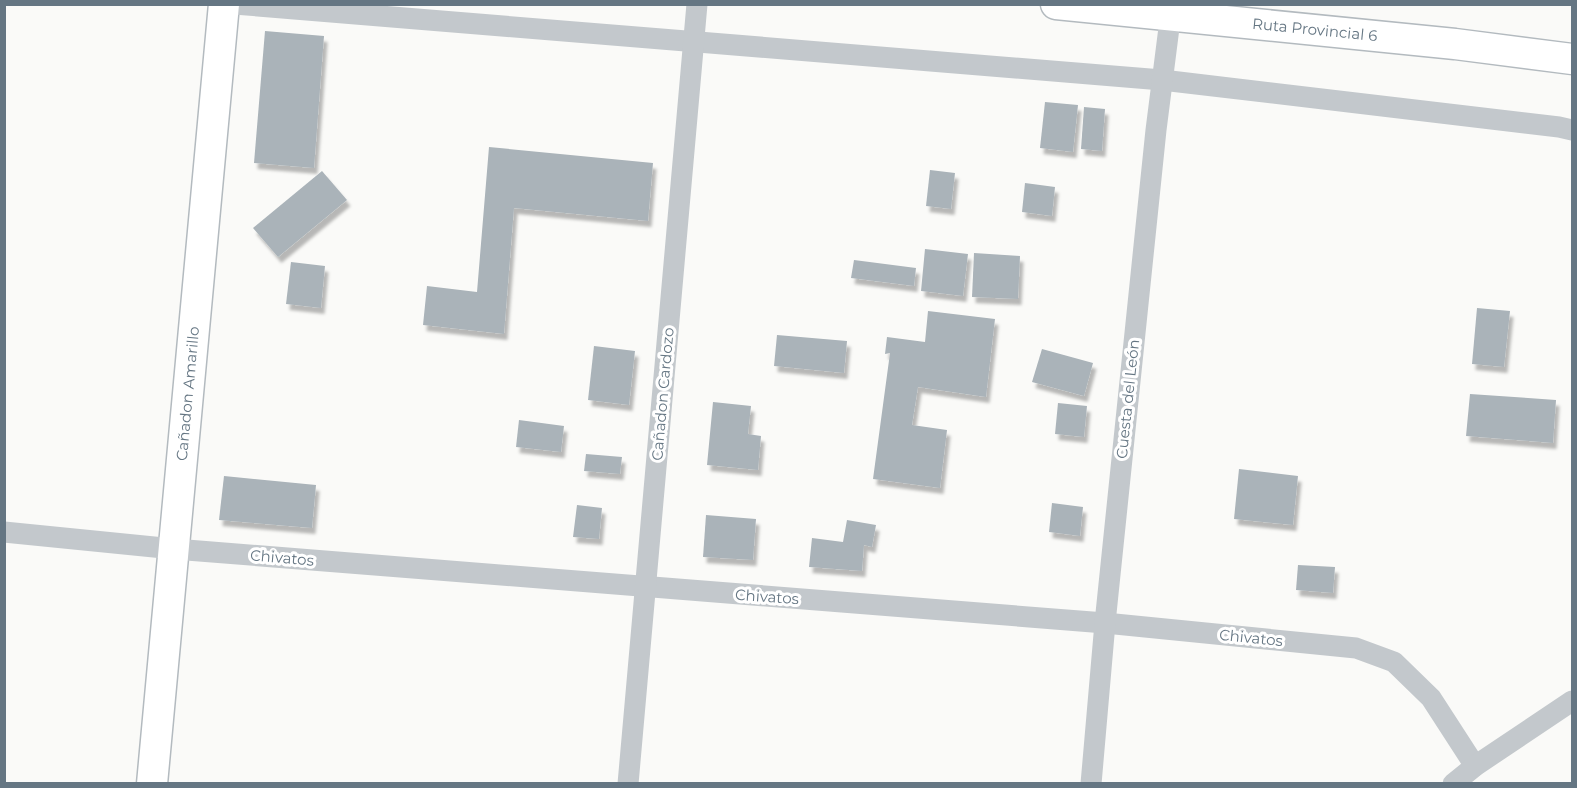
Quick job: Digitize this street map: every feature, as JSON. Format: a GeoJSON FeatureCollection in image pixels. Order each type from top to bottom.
{"type":"FeatureCollection","features":[{"type":"Feature","properties":{"kind":"street","name":"Cañadon Amarillo"},"geometry":{"type":"LineString","coordinates":[[153,783],[225,4]]}},
{"type":"Feature","properties":{"kind":"street"},"geometry":{"type":"LineString","coordinates":[[234,4],[1162,80],[1572,130]]}},
{"type":"Feature","properties":{"kind":"street","name":"Cañadon Cardozo"},"geometry":{"type":"LineString","coordinates":[[628,783],[697,4]]}},
{"type":"Feature","properties":{"kind":"street","name":"Ruta Provincial 6"},"geometry":{"type":"LineString","coordinates":[[1056,4],[1172,10],[1572,59]]}},
{"type":"Feature","properties":{"kind":"street","name":"Cuesta del León"},"geometry":{"type":"LineString","coordinates":[[1091,783],[1105,623],[1162,80],[1172,10]]}},
{"type":"Feature","properties":{"kind":"street","name":"Chivatos"},"geometry":{"type":"LineString","coordinates":[[4,532],[174,549],[1105,623],[1356,648],[1394,662],[1431,698],[1475,766]]}},
{"type":"Feature","properties":{"kind":"street"},"geometry":{"type":"LineString","coordinates":[[1453,783],[1572,701]]}},
{"type":"Feature","properties":{"kind":"building"},"geometry":{"type":"Polygon","coordinates":[[[265,31],[324,36],[314,168],[254,163],[265,31]]]}},
{"type":"Feature","properties":{"kind":"building"},"geometry":{"type":"Polygon","coordinates":[[[1045,102],[1078,105],[1073,152],[1040,148],[1045,102]]]}},
{"type":"Feature","properties":{"kind":"building"},"geometry":{"type":"Polygon","coordinates":[[[1084,107],[1105,109],[1102,151],[1081,149],[1084,107]]]}},
{"type":"Feature","properties":{"kind":"building"},"geometry":{"type":"Polygon","coordinates":[[[489,147],[653,163],[648,221],[514,208],[504,334],[423,325],[427,286],[477,292],[489,147]]]}},
{"type":"Feature","properties":{"kind":"building"},"geometry":{"type":"Polygon","coordinates":[[[930,170],[955,173],[951,209],[926,206],[930,170]]]}},
{"type":"Feature","properties":{"kind":"building"},"geometry":{"type":"Polygon","coordinates":[[[322,171],[347,200],[278,257],[253,228],[322,171]]]}},
{"type":"Feature","properties":{"kind":"building"},"geometry":{"type":"Polygon","coordinates":[[[1025,183],[1055,187],[1052,216],[1022,212],[1025,183]]]}},
{"type":"Feature","properties":{"kind":"building"},"geometry":{"type":"Polygon","coordinates":[[[925,249],[968,254],[963,296],[921,291],[925,249]]]}},
{"type":"Feature","properties":{"kind":"building"},"geometry":{"type":"Polygon","coordinates":[[[974,253],[1020,256],[1018,299],[972,297],[974,253]]]}},
{"type":"Feature","properties":{"kind":"building"},"geometry":{"type":"Polygon","coordinates":[[[854,260],[916,268],[914,286],[851,278],[854,260]]]}},
{"type":"Feature","properties":{"kind":"building"},"geometry":{"type":"Polygon","coordinates":[[[291,262],[325,266],[321,308],[286,304],[291,262]]]}},
{"type":"Feature","properties":{"kind":"building"},"geometry":{"type":"Polygon","coordinates":[[[1477,308],[1510,311],[1504,367],[1472,364],[1477,308]]]}},
{"type":"Feature","properties":{"kind":"building"},"geometry":{"type":"Polygon","coordinates":[[[928,311],[995,319],[986,397],[918,387],[912,425],[947,430],[940,488],[873,479],[890,353],[885,354],[887,337],[925,342],[928,311]]]}},
{"type":"Feature","properties":{"kind":"building"},"geometry":{"type":"Polygon","coordinates":[[[777,335],[847,341],[844,373],[774,366],[777,335]]]}},
{"type":"Feature","properties":{"kind":"building"},"geometry":{"type":"Polygon","coordinates":[[[594,346],[635,351],[629,405],[588,400],[594,346]]]}},
{"type":"Feature","properties":{"kind":"building"},"geometry":{"type":"Polygon","coordinates":[[[1042,349],[1093,363],[1084,396],[1032,382],[1042,349]]]}},
{"type":"Feature","properties":{"kind":"building"},"geometry":{"type":"Polygon","coordinates":[[[1470,394],[1556,400],[1553,443],[1466,436],[1470,394]]]}},
{"type":"Feature","properties":{"kind":"building"},"geometry":{"type":"Polygon","coordinates":[[[713,402],[751,406],[748,434],[761,436],[758,470],[707,465],[713,402]]]}},
{"type":"Feature","properties":{"kind":"building"},"geometry":{"type":"Polygon","coordinates":[[[1058,403],[1087,406],[1084,437],[1055,434],[1058,403]]]}},
{"type":"Feature","properties":{"kind":"building"},"geometry":{"type":"Polygon","coordinates":[[[519,420],[564,426],[561,452],[516,447],[519,420]]]}},
{"type":"Feature","properties":{"kind":"building"},"geometry":{"type":"Polygon","coordinates":[[[586,454],[622,457],[620,474],[584,471],[586,454]]]}},
{"type":"Feature","properties":{"kind":"building"},"geometry":{"type":"Polygon","coordinates":[[[1239,469],[1298,476],[1293,525],[1234,519],[1239,469]]]}},
{"type":"Feature","properties":{"kind":"building"},"geometry":{"type":"Polygon","coordinates":[[[224,476],[316,485],[312,528],[219,520],[224,476]]]}},
{"type":"Feature","properties":{"kind":"building"},"geometry":{"type":"Polygon","coordinates":[[[1052,503],[1083,507],[1080,536],[1049,532],[1052,503]]]}},
{"type":"Feature","properties":{"kind":"building"},"geometry":{"type":"Polygon","coordinates":[[[577,505],[602,508],[599,539],[573,537],[577,505]]]}},
{"type":"Feature","properties":{"kind":"building"},"geometry":{"type":"Polygon","coordinates":[[[706,515],[756,519],[753,560],[703,557],[706,515]]]}},
{"type":"Feature","properties":{"kind":"building"},"geometry":{"type":"Polygon","coordinates":[[[847,520],[876,525],[872,547],[864,545],[862,571],[809,567],[812,538],[843,542],[847,520]]]}},
{"type":"Feature","properties":{"kind":"building"},"geometry":{"type":"Polygon","coordinates":[[[1298,565],[1335,567],[1333,593],[1296,590],[1298,565]]]}}]}
